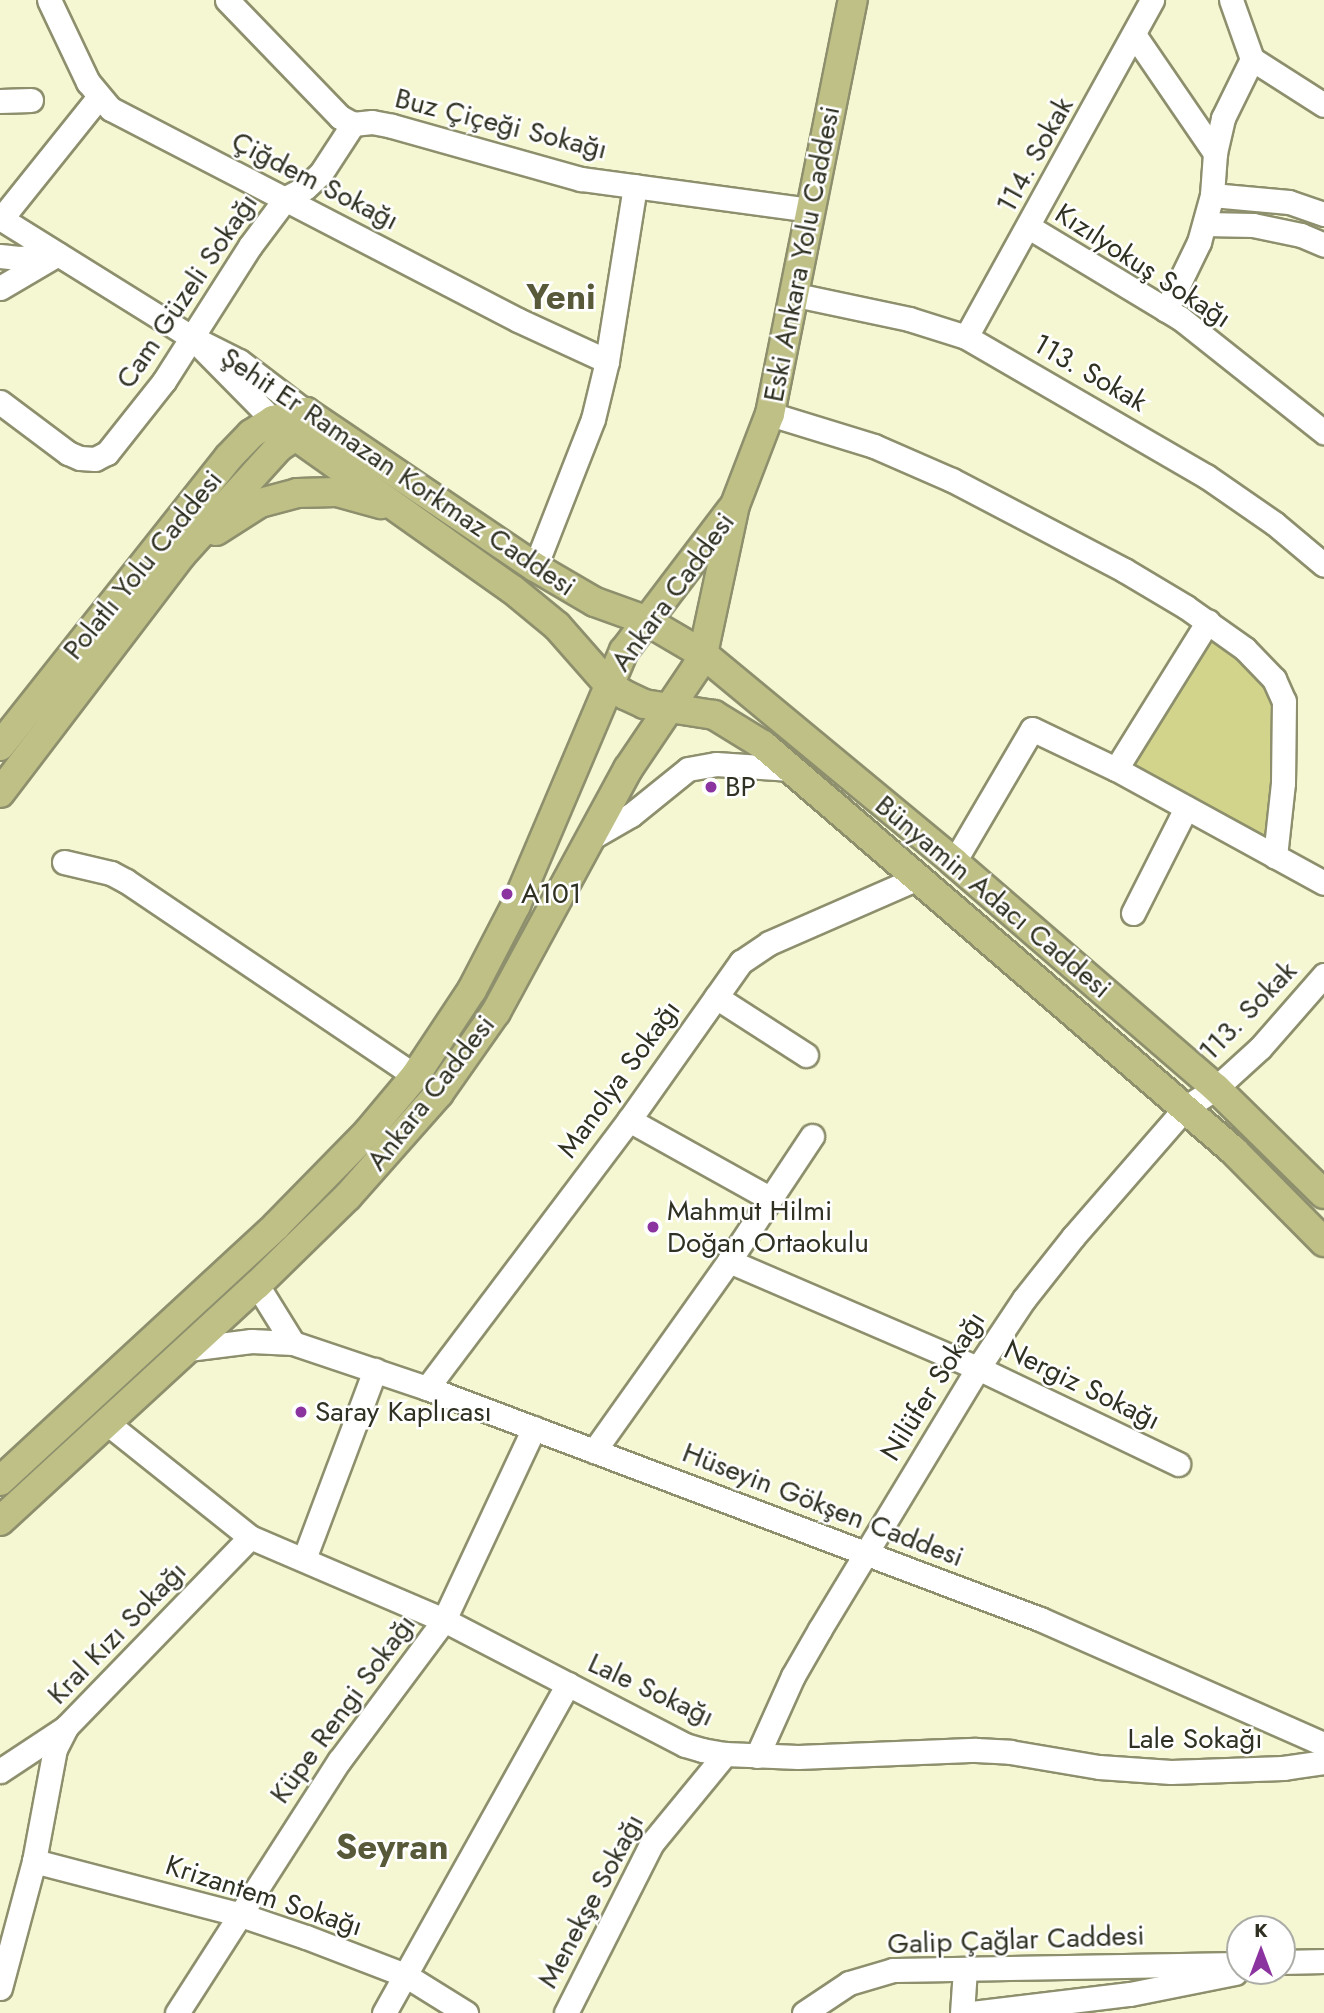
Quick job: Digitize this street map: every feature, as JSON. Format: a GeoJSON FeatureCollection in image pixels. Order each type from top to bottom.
{"type":"FeatureCollection","features":[{"type":"Feature","properties":{"kind":"main road","name":"Eski Ankara Yolu Caddesi"},"geometry":{"type":"LineString","coordinates":[[736,505],[770,414],[796,295],[853,0]]}},
{"type":"Feature","properties":{"kind":"main road","name":"Şehit Er Ramazan Korkmaz Caddesi"},"geometry":{"type":"LineString","coordinates":[[273,420],[301,424],[535,567],[595,601],[645,620]]}},
{"type":"Feature","properties":{"kind":"main road","name":"Polatlı Yolu Caddesi"},"geometry":{"type":"LineString","coordinates":[[0,746],[229,457],[251,434],[273,420]]}},
{"type":"Feature","properties":{"kind":"main road","name":"Şehit Er Ramazan Korkmaz Caddesi"},"geometry":{"type":"LineString","coordinates":[[301,424],[407,514],[540,611],[608,684],[644,704],[699,711],[730,723],[791,769],[1234,1151],[1324,1242]]}},
{"type":"Feature","properties":{"kind":"main road","name":"Polatlı Yolu Caddesi"},"geometry":{"type":"LineString","coordinates":[[0,793],[182,554],[301,424]]}},
{"type":"Feature","properties":{"kind":"main road","name":"Polatlı Yolu Caddesi"},"geometry":{"type":"LineString","coordinates":[[182,554],[260,503],[297,493],[337,492],[407,514]]}},
{"type":"Feature","properties":{"kind":"main road","name":"Ankara Caddesi"},"geometry":{"type":"LineString","coordinates":[[3,1470],[276,1226],[368,1132],[415,1076],[472,990],[516,905],[566,793],[608,684],[624,651],[645,620],[736,505]]}},
{"type":"Feature","properties":{"kind":"main road","name":"Ankara Caddesi"},"geometry":{"type":"LineString","coordinates":[[0,1521],[257,1285],[348,1196],[439,1093],[496,1012],[628,769],[667,708],[689,681],[703,654],[736,505]]}},
{"type":"Feature","properties":{"kind":"main road","name":"Bünyamin Adacı Caddesi"},"geometry":{"type":"LineString","coordinates":[[645,620],[703,654],[954,862],[1216,1088],[1324,1194]]}},
{"type":"Feature","properties":{"kind":"street","name":"Çiğdem Sokağı"},"geometry":{"type":"LineString","coordinates":[[49,0],[98,98],[127,120],[286,198],[518,320],[607,361]]}},
{"type":"Feature","properties":{"kind":"street","name":"Buz Çiçeği Sokağı"},"geometry":{"type":"LineString","coordinates":[[227,0],[340,117],[353,124],[372,122],[392,126],[547,172],[811,210]]}},
{"type":"Feature","properties":{"kind":"street","name":"114. Sokak"},"geometry":{"type":"LineString","coordinates":[[966,337],[1135,36],[1152,0]]}},
{"type":"Feature","properties":{"kind":"street"},"geometry":{"type":"LineString","coordinates":[[1231,0],[1252,60],[1324,105]]}},
{"type":"Feature","properties":{"kind":"street"},"geometry":{"type":"LineString","coordinates":[[1135,36],[1215,153]]}},
{"type":"Feature","properties":{"kind":"street"},"geometry":{"type":"LineString","coordinates":[[1166,310],[1205,223],[1212,195],[1215,153],[1226,110],[1252,60]]}},
{"type":"Feature","properties":{"kind":"street"},"geometry":{"type":"LineString","coordinates":[[1,218],[98,98]]}},
{"type":"Feature","properties":{"kind":"street"},"geometry":{"type":"LineString","coordinates":[[0,101],[32,100]]}},
{"type":"Feature","properties":{"kind":"street","name":"Cam Güzeli Sokağı"},"geometry":{"type":"LineString","coordinates":[[0,402],[68,453],[80,458],[95,458],[116,444],[141,413],[228,277],[286,198],[305,188],[321,173],[353,124]]}},
{"type":"Feature","properties":{"kind":"street"},"geometry":{"type":"LineString","coordinates":[[535,567],[593,419],[607,361],[635,186]]}},
{"type":"Feature","properties":{"kind":"street"},"geometry":{"type":"LineString","coordinates":[[1212,195],[1289,202],[1324,214]]}},
{"type":"Feature","properties":{"kind":"street","name":"Şehit Er Ramazan Korkmaz Caddesi"},"geometry":{"type":"LineString","coordinates":[[1,218],[191,337],[239,361],[301,424]]}},
{"type":"Feature","properties":{"kind":"street"},"geometry":{"type":"LineString","coordinates":[[1205,223],[1253,225],[1301,235],[1324,245]]}},
{"type":"Feature","properties":{"kind":"street","name":"Kızılyokuş Sokağı"},"geometry":{"type":"LineString","coordinates":[[1029,227],[1166,310],[1324,432]]}},
{"type":"Feature","properties":{"kind":"street"},"geometry":{"type":"LineString","coordinates":[[0,256],[19,258],[58,254]]}},
{"type":"Feature","properties":{"kind":"street"},"geometry":{"type":"LineString","coordinates":[[0,288],[58,254]]}},
{"type":"Feature","properties":{"kind":"street","name":"113. Sokak"},"geometry":{"type":"LineString","coordinates":[[796,295],[909,319],[966,337],[1206,476],[1274,523],[1324,565]]}},
{"type":"Feature","properties":{"kind":"street","name":"Şehit Er Ramazan Korkmaz Caddesi"},"geometry":{"type":"LineString","coordinates":[[191,337],[273,420]]}},
{"type":"Feature","properties":{"kind":"street"},"geometry":{"type":"LineString","coordinates":[[770,414],[874,446],[941,475],[1124,570],[1208,621],[1245,649],[1281,688],[1285,718],[1275,856]]}},
{"type":"Feature","properties":{"kind":"street"},"geometry":{"type":"LineString","coordinates":[[1116,769],[1208,621]]}},
{"type":"Feature","properties":{"kind":"street"},"geometry":{"type":"LineString","coordinates":[[954,862],[1031,729],[1116,769],[1324,883]]}},
{"type":"Feature","properties":{"kind":"street"},"geometry":{"type":"LineString","coordinates":[[591,838],[631,815],[688,769],[716,764],[791,769]]}},
{"type":"Feature","properties":{"kind":"street"},"geometry":{"type":"LineString","coordinates":[[1133,913],[1186,808]]}},
{"type":"Feature","properties":{"kind":"street"},"geometry":{"type":"LineString","coordinates":[[64,862],[102,870],[126,881],[415,1076]]}},
{"type":"Feature","properties":{"kind":"street","name":"Manolya Sokağı"},"geometry":{"type":"LineString","coordinates":[[427,1388],[629,1120],[741,962],[755,951],[918,878]]}},
{"type":"Feature","properties":{"kind":"street","name":"113. Sokak"},"geometry":{"type":"LineString","coordinates":[[1216,1088],[1285,1022],[1324,975]]}},
{"type":"Feature","properties":{"kind":"street"},"geometry":{"type":"LineString","coordinates":[[716,997],[806,1055]]}},
{"type":"Feature","properties":{"kind":"street","name":"Nilüfer Sokağı"},"geometry":{"type":"LineString","coordinates":[[757,1756],[793,1676],[865,1552],[978,1368],[1024,1299],[1065,1246],[1185,1108],[1216,1088]]}},
{"type":"Feature","properties":{"kind":"street"},"geometry":{"type":"LineString","coordinates":[[629,1120],[769,1198]]}},
{"type":"Feature","properties":{"kind":"street"},"geometry":{"type":"LineString","coordinates":[[594,1451],[729,1261],[812,1136]]}},
{"type":"Feature","properties":{"kind":"street","name":"Nergiz Sokağı"},"geometry":{"type":"LineString","coordinates":[[729,1261],[978,1368],[1178,1464]]}},
{"type":"Feature","properties":{"kind":"street"},"geometry":{"type":"LineString","coordinates":[[257,1285],[293,1343]]}},
{"type":"Feature","properties":{"kind":"street","name":"Hüseyin Gökşen Caddesi"},"geometry":{"type":"LineString","coordinates":[[188,1349],[251,1341],[293,1343],[427,1388],[1072,1632],[1324,1744]]}},
{"type":"Feature","properties":{"kind":"street"},"geometry":{"type":"LineString","coordinates":[[304,1559],[375,1370]]}},
{"type":"Feature","properties":{"kind":"street","name":"Lale Sokağı"},"geometry":{"type":"LineString","coordinates":[[107,1423],[250,1538],[444,1620],[685,1745],[724,1754],[757,1756],[975,1750],[1010,1752],[1099,1767],[1171,1772],[1283,1768],[1324,1762]]}},
{"type":"Feature","properties":{"kind":"street","name":"Küpe Rengi Sokağı"},"geometry":{"type":"LineString","coordinates":[[177,2013],[238,1914],[339,1761],[444,1620],[534,1428]]}},
{"type":"Feature","properties":{"kind":"street","name":"Kral Kızı Sokağı"},"geometry":{"type":"LineString","coordinates":[[0,1987],[34,1861],[55,1749],[66,1727],[250,1538]]}},
{"type":"Feature","properties":{"kind":"street"},"geometry":{"type":"LineString","coordinates":[[384,2013],[568,1684]]}},
{"type":"Feature","properties":{"kind":"street"},"geometry":{"type":"LineString","coordinates":[[0,1770],[66,1727]]}},
{"type":"Feature","properties":{"kind":"street","name":"Menekşe Sokağı"},"geometry":{"type":"LineString","coordinates":[[566,2013],[652,1843],[724,1754]]}},
{"type":"Feature","properties":{"kind":"street","name":"Krizantem Sokağı"},"geometry":{"type":"LineString","coordinates":[[34,1861],[238,1914],[405,1975],[466,2013]]}},
{"type":"Feature","properties":{"kind":"street"},"geometry":{"type":"LineString","coordinates":[[1296,1962],[1324,1961]]}},
{"type":"Feature","properties":{"kind":"street","name":"Galip Çağlar Caddesi"},"geometry":{"type":"LineString","coordinates":[[805,2013],[827,1995],[869,1975],[893,1970],[1226,1964]]}},
{"type":"Feature","properties":{"kind":"street"},"geometry":{"type":"LineString","coordinates":[[962,2013],[965,1969]]}},
{"type":"Feature","properties":{"kind":"street"},"geometry":{"type":"LineString","coordinates":[[972,2013],[1118,2001],[1226,1975]]}},
{"type":"Feature","properties":{"kind":"street"},"geometry":{"type":"LineString","coordinates":[[1118,2001],[1144,2013]]}},
{"type":"Feature","properties":{"kind":"green space"},"geometry":{"type":"Polygon","coordinates":[[[1208,636],[1276,693],[1271,849],[1128,767],[1208,636]]]}},
{"type":"Feature","properties":{"kind":"place","name":"BP"},"geometry":{"type":"Point","coordinates":[711,787]}},
{"type":"Feature","properties":{"kind":"place","name":"A101"},"geometry":{"type":"Point","coordinates":[507,894]}},
{"type":"Feature","properties":{"kind":"place","name":"Mahmut Hilmi Doğan Ortaokulu"},"geometry":{"type":"Point","coordinates":[653,1227]}},
{"type":"Feature","properties":{"kind":"place","name":"Saray Kaplıcası"},"geometry":{"type":"Point","coordinates":[301,1412]}},
{"type":"Feature","properties":{"kind":"district","name":"Yeni"},"geometry":{"type":"Point","coordinates":[561,297]}},
{"type":"Feature","properties":{"kind":"district","name":"Seyran"},"geometry":{"type":"Point","coordinates":[392,1847]}}]}
